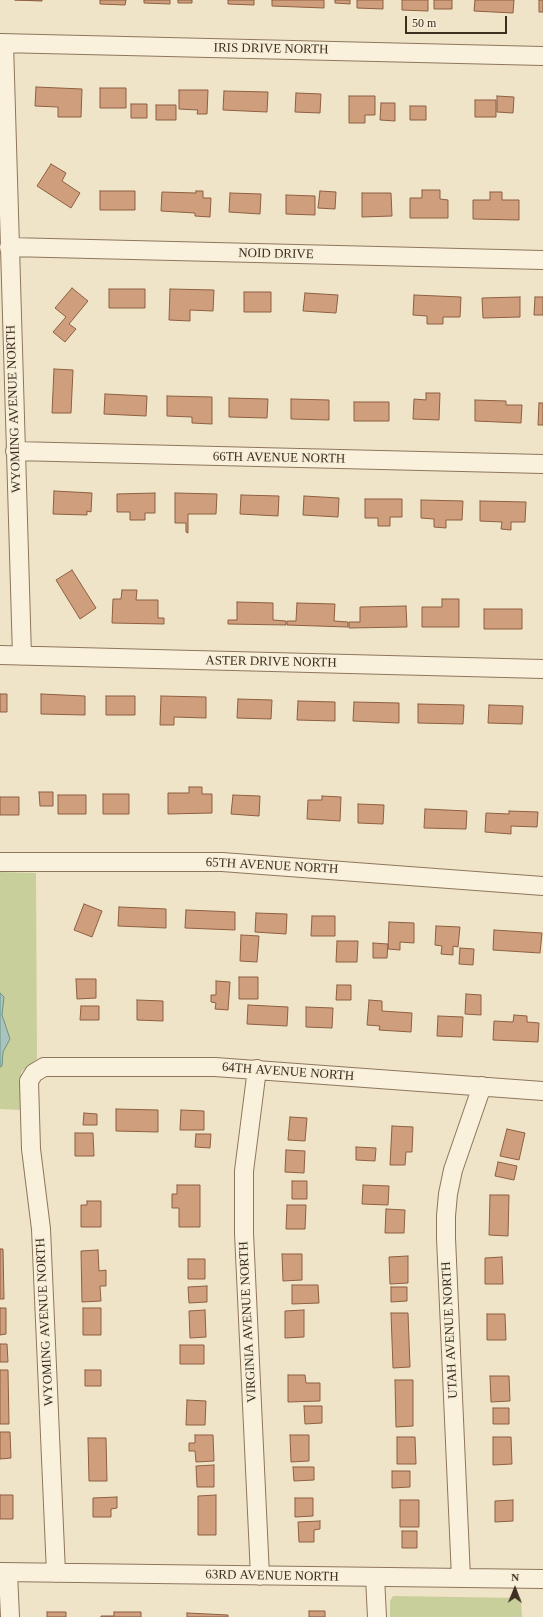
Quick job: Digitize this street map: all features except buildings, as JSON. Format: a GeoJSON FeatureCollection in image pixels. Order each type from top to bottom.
{"type":"FeatureCollection","features":[{"type":"Feature","properties":{"kind":"street","name":"IRIS DRIVE NORTH"},"geometry":{"type":"LineString","coordinates":[[2,43],[543,56]]}},
{"type":"Feature","properties":{"kind":"street","name":"WYOMING AVENUE NORTH"},"geometry":{"type":"LineString","coordinates":[[2,43],[22,656]]}},
{"type":"Feature","properties":{"kind":"street","name":"NOID DRIVE"},"geometry":{"type":"LineString","coordinates":[[9,248],[543,260]]}},
{"type":"Feature","properties":{"kind":"street","name":"66TH AVENUE NORTH"},"geometry":{"type":"LineString","coordinates":[[15,451],[543,464]]}},
{"type":"Feature","properties":{"kind":"street","name":"ASTER DRIVE NORTH"},"geometry":{"type":"LineString","coordinates":[[0,655],[543,669]]}},
{"type":"Feature","properties":{"kind":"street","name":"65TH AVENUE NORTH"},"geometry":{"type":"LineString","coordinates":[[0,862],[222,862],[543,886]]}},
{"type":"Feature","properties":{"kind":"street","name":"64TH AVENUE NORTH"},"geometry":{"type":"LineString","coordinates":[[34,1073],[44,1067],[215,1067],[543,1091]]}},
{"type":"Feature","properties":{"kind":"street","name":"VIRGINIA AVENUE NORTH"},"geometry":{"type":"LineString","coordinates":[[257,1069],[244,1171],[244,1233],[260,1576]]}},
{"type":"Feature","properties":{"kind":"street","name":"WYOMING AVENUE NORTH"},"geometry":{"type":"LineString","coordinates":[[34,1073],[29,1081],[32,1149],[41,1229],[56,1573]]}},
{"type":"Feature","properties":{"kind":"street","name":"UTAH AVENUE NORTH"},"geometry":{"type":"LineString","coordinates":[[461,1578],[446,1216],[448,1194],[453,1170],[482,1086]]}},
{"type":"Feature","properties":{"kind":"street","name":"63RD AVENUE NORTH"},"geometry":{"type":"LineString","coordinates":[[4,1573],[543,1579]]}},
{"type":"Feature","properties":{"kind":"street"},"geometry":{"type":"LineString","coordinates":[[4,1573],[10,1617]]}},
{"type":"Feature","properties":{"kind":"street"},"geometry":{"type":"LineString","coordinates":[[375,1577],[377,1617]]}},
{"type":"Feature","properties":{"kind":"green space"},"geometry":{"type":"Polygon","coordinates":[[[0,872],[36,873],[37,1059],[21,1072],[20,1110],[0,1109],[0,872]]]}},
{"type":"Feature","properties":{"kind":"green space"},"geometry":{"type":"Polygon","coordinates":[[[393,1596],[521,1598],[522,1617],[390,1617],[390,1601],[393,1596]]]}},
{"type":"Feature","properties":{"kind":"water"},"geometry":{"type":"Polygon","coordinates":[[[0,993],[4,997],[2,1015],[10,1039],[3,1052],[2,1066],[0,1067],[0,993]]]}}]}
